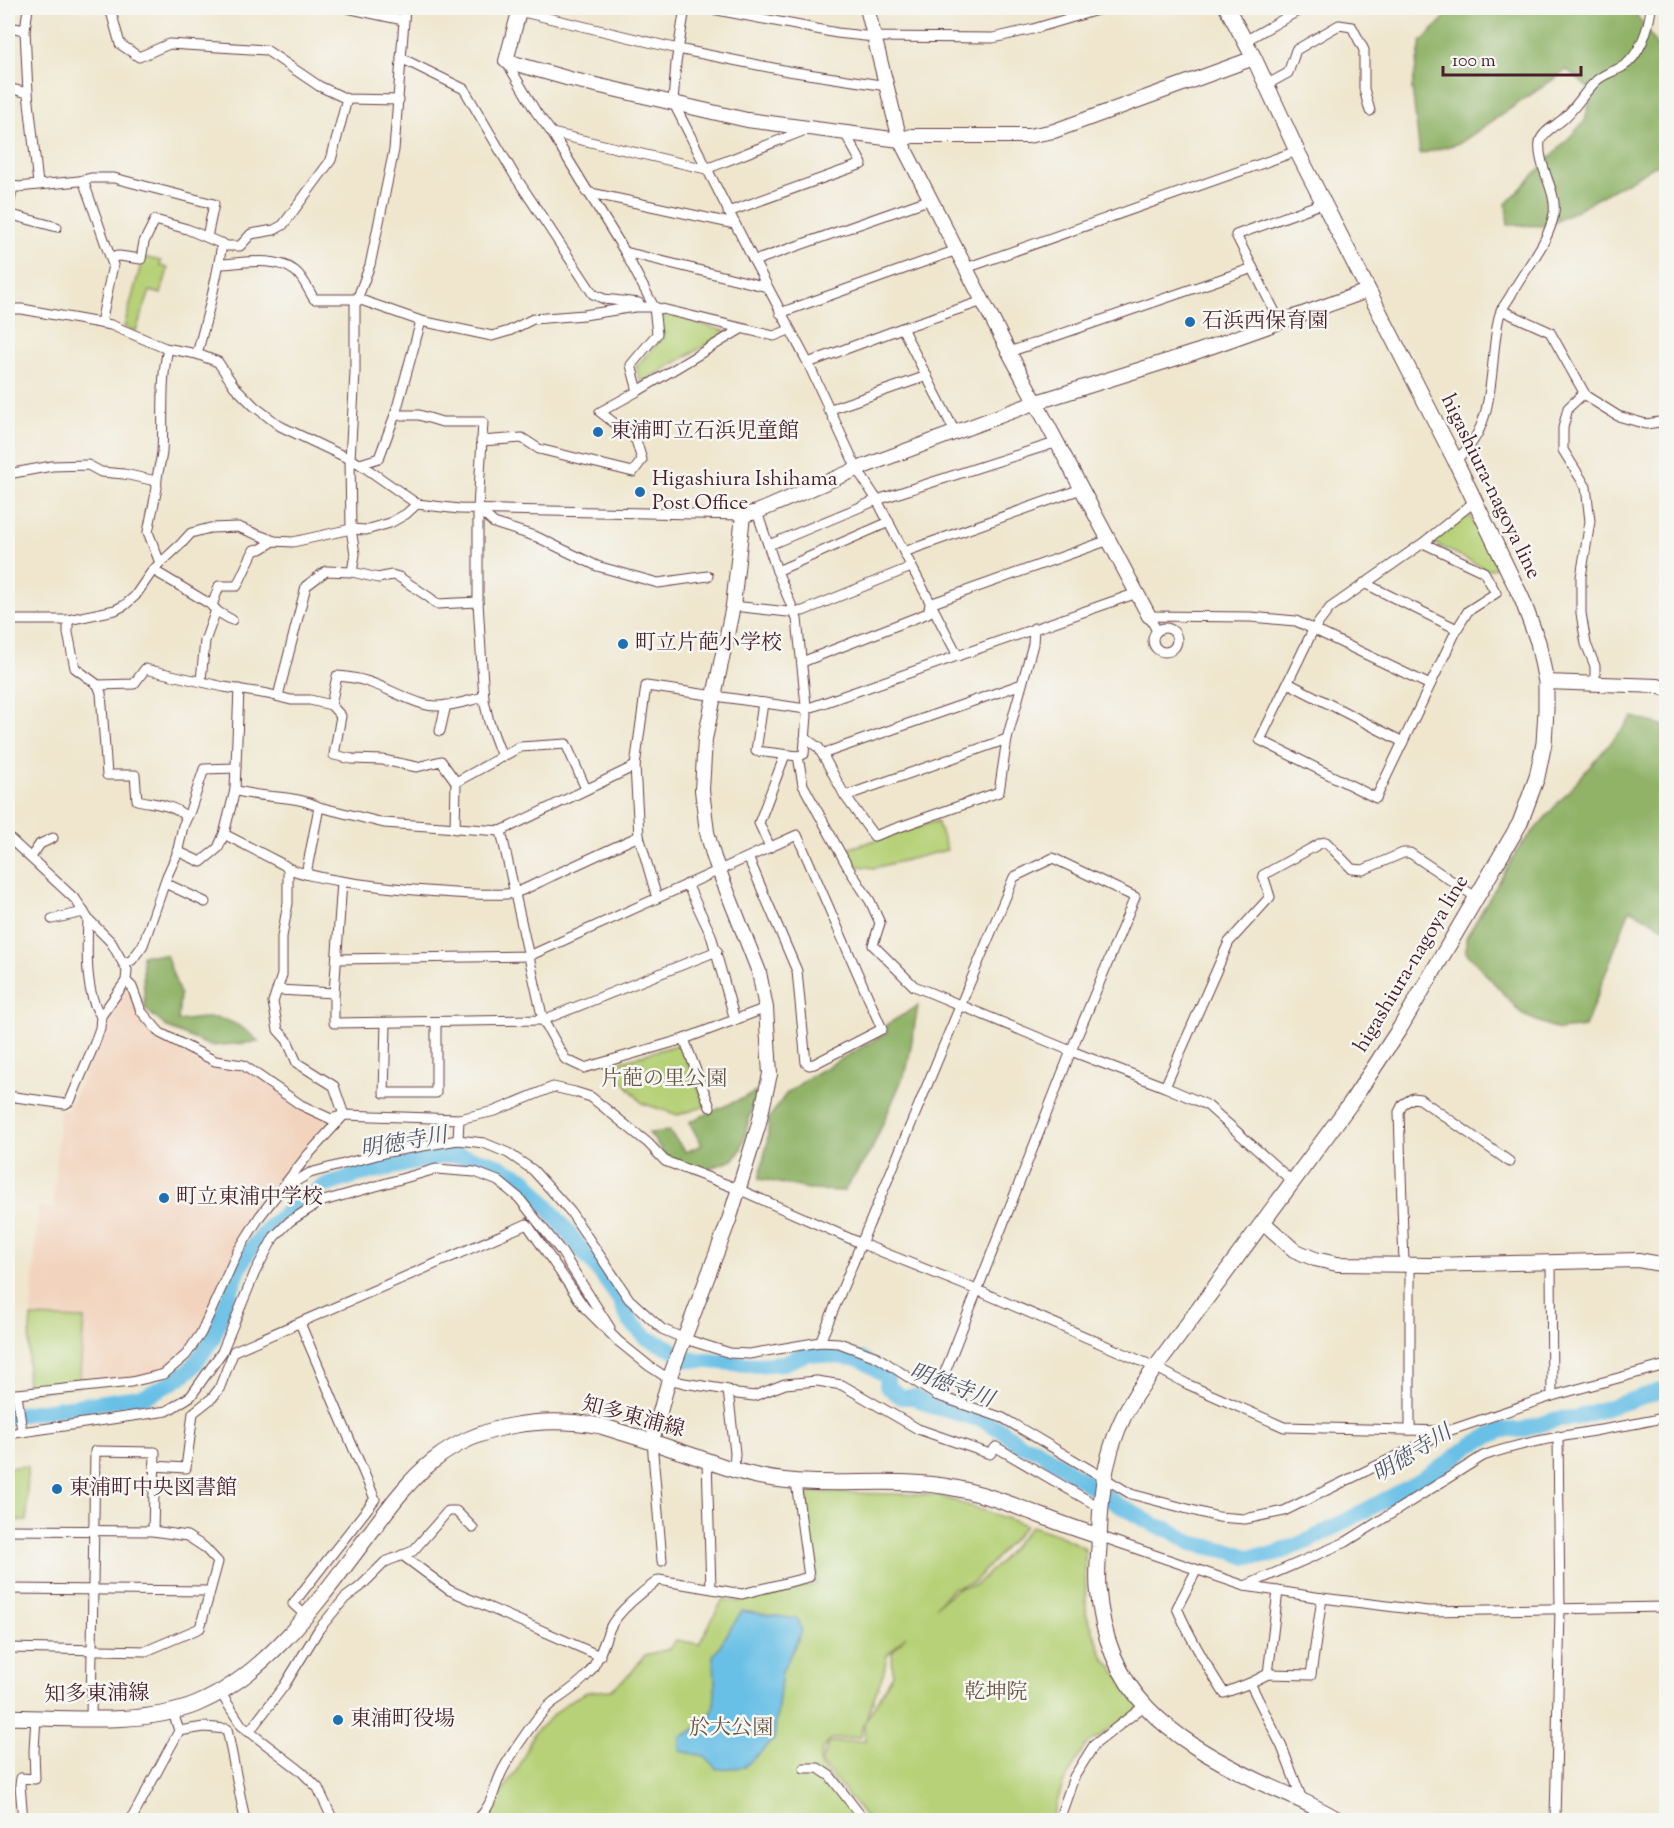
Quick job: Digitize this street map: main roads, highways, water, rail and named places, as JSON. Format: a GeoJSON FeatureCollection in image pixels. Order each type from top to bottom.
{"type":"FeatureCollection","features":[{"type":"Feature","properties":{"kind":"main road","name":"higashiura-nagoya line"},"geometry":{"type":"LineString","coordinates":[[1227,8],[1254,58],[1297,152],[1367,291],[1455,460],[1522,599],[1538,642],[1546,682],[1544,743],[1537,777],[1520,823],[1400,1028],[1350,1104],[1155,1367],[1126,1410],[1106,1461],[1099,1536],[1098,1587],[1105,1630],[1121,1671],[1144,1706],[1167,1728],[1193,1747],[1338,1821]]}},
{"type":"Feature","properties":{"kind":"main road","name":"知多東浦線"},"geometry":{"type":"LineString","coordinates":[[8,1717],[144,1718],[197,1704],[220,1692],[256,1667],[305,1615],[387,1509],[433,1461],[451,1449],[495,1430],[526,1422],[580,1422],[601,1426],[761,1477],[796,1482],[911,1483],[944,1486],[1001,1501],[1099,1536]]}},
{"type":"Feature","properties":{"kind":"water"},"geometry":{"type":"Polygon","coordinates":[[[742,1611],[797,1619],[802,1631],[782,1672],[774,1740],[744,1767],[717,1769],[704,1756],[680,1751],[680,1737],[697,1728],[711,1714],[715,1695],[713,1656],[742,1611]]]}},
{"type":"Feature","properties":{"kind":"waterway","name":"明徳寺川"},"geometry":{"type":"LineString","coordinates":[[8,1416],[145,1396],[173,1382],[191,1369],[212,1340],[248,1252],[268,1228],[296,1205],[324,1186],[357,1175],[452,1154],[492,1163],[526,1180],[602,1275],[620,1300],[629,1320],[647,1338],[669,1348],[685,1359],[757,1365],[784,1363],[808,1353],[861,1359],[887,1376],[887,1386],[901,1397],[914,1397],[932,1406],[983,1420],[1003,1431],[1019,1444],[1038,1450],[1117,1504],[1156,1526],[1170,1530],[1191,1543],[1247,1557],[1272,1555],[1310,1540],[1411,1486],[1471,1445],[1502,1430],[1521,1430],[1558,1419],[1575,1418],[1666,1389]]}},
{"type":"Feature","properties":{"kind":"place","name":"石浜西保育園"},"geometry":{"type":"Point","coordinates":[1190,322]}},
{"type":"Feature","properties":{"kind":"place","name":"東浦町立石浜児童館"},"geometry":{"type":"Point","coordinates":[598,432]}},
{"type":"Feature","properties":{"kind":"place","name":"Higashiura Ishihama Post Office"},"geometry":{"type":"Point","coordinates":[640,492]}},
{"type":"Feature","properties":{"kind":"place","name":"町立片葩小学校"},"geometry":{"type":"Point","coordinates":[623,644]}},
{"type":"Feature","properties":{"kind":"place","name":"町立東浦中学校"},"geometry":{"type":"Point","coordinates":[164,1198]}},
{"type":"Feature","properties":{"kind":"place","name":"東浦町中央図書館"},"geometry":{"type":"Point","coordinates":[57,1489]}},
{"type":"Feature","properties":{"kind":"place","name":"東浦町役場"},"geometry":{"type":"Point","coordinates":[338,1720]}},
{"type":"Feature","properties":{"kind":"park label","name":"片葩の里公園"},"geometry":{"type":"Point","coordinates":[664,1080]}},
{"type":"Feature","properties":{"kind":"park label","name":"乾坤院"},"geometry":{"type":"Point","coordinates":[996,1693]}},
{"type":"Feature","properties":{"kind":"park label","name":"於大公園"},"geometry":{"type":"Point","coordinates":[731,1729]}}]}
